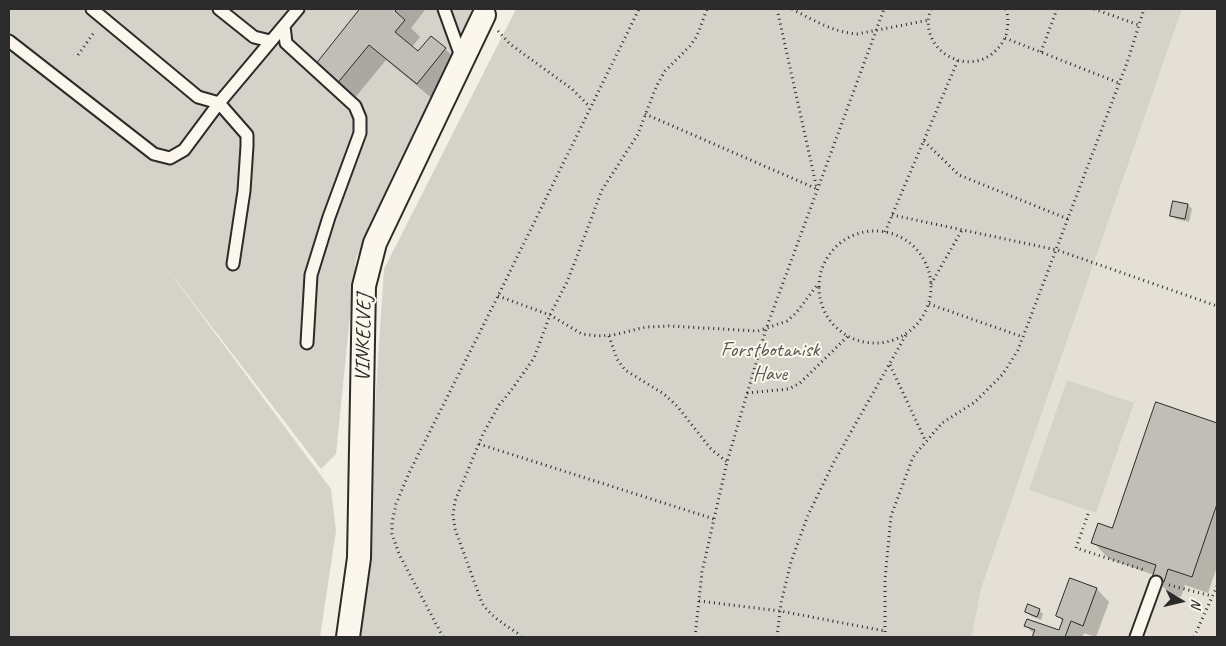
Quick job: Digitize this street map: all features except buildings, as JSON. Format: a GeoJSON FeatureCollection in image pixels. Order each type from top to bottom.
{"type":"FeatureCollection","features":[{"type":"Feature","properties":{"kind":"street","name":"VINKELVEJ"},"geometry":{"type":"LineString","coordinates":[[348,637],[359,558],[364,286],[375,242],[463,59],[480,12]]}},
{"type":"Feature","properties":{"kind":"lane"},"geometry":{"type":"LineString","coordinates":[[92,9],[198,98],[219,103],[247,135],[244,192],[233,264]]}},
{"type":"Feature","properties":{"kind":"lane"},"geometry":{"type":"LineString","coordinates":[[219,9],[254,37],[270,41]]}},
{"type":"Feature","properties":{"kind":"lane"},"geometry":{"type":"LineString","coordinates":[[9,41],[154,154],[170,158],[184,150],[219,103],[298,9]]}},
{"type":"Feature","properties":{"kind":"lane"},"geometry":{"type":"LineString","coordinates":[[444,9],[463,59]]}},
{"type":"Feature","properties":{"kind":"lane"},"geometry":{"type":"LineString","coordinates":[[284,26],[286,42],[355,106],[360,118],[360,133],[329,217],[311,275],[307,343]]}},
{"type":"Feature","properties":{"kind":"lane"},"geometry":{"type":"LineString","coordinates":[[1136,637],[1156,582]]}},
{"type":"Feature","properties":{"kind":"path"},"geometry":{"type":"LineString","coordinates":[[443,637],[399,554],[392,534],[396,504],[409,473],[639,9]]}},
{"type":"Feature","properties":{"kind":"path"},"geometry":{"type":"LineString","coordinates":[[521,637],[497,620],[482,603],[455,529],[453,515],[455,501],[479,444],[499,405],[534,358],[550,315],[567,282],[588,231],[602,190],[638,134],[656,87],[665,71],[690,46],[697,36],[707,9]]}},
{"type":"Feature","properties":{"kind":"path"},"geometry":{"type":"LineString","coordinates":[[777,9],[817,189]]}},
{"type":"Feature","properties":{"kind":"path"},"geometry":{"type":"LineString","coordinates":[[792,9],[826,27],[857,34],[929,20]]}},
{"type":"Feature","properties":{"kind":"path"},"geometry":{"type":"LineString","coordinates":[[695,637],[702,572],[714,518],[727,462],[766,329],[884,9]]}},
{"type":"Feature","properties":{"kind":"path"},"geometry":{"type":"LineString","coordinates":[[931,9],[928,25],[931,38],[939,49],[949,57],[962,62],[975,62],[987,57],[998,49],[1005,38],[1008,25],[1006,9]]}},
{"type":"Feature","properties":{"kind":"path"},"geometry":{"type":"LineString","coordinates":[[1041,52],[1057,9]]}},
{"type":"Feature","properties":{"kind":"path"},"geometry":{"type":"LineString","coordinates":[[1094,9],[1139,25]]}},
{"type":"Feature","properties":{"kind":"path"},"geometry":{"type":"LineString","coordinates":[[885,637],[885,580],[891,516],[913,457],[942,423],[975,402],[1003,374],[1018,350],[1120,83],[1144,9]]}},
{"type":"Feature","properties":{"kind":"path"},"geometry":{"type":"LineString","coordinates":[[480,12],[510,44],[572,89],[590,107]]}},
{"type":"Feature","properties":{"kind":"path"},"geometry":{"type":"LineString","coordinates":[[1005,38],[1120,83]]}},
{"type":"Feature","properties":{"kind":"path"},"geometry":{"type":"LineString","coordinates":[[885,232],[958,60]]}},
{"type":"Feature","properties":{"kind":"path"},"geometry":{"type":"LineString","coordinates":[[645,114],[817,189]]}},
{"type":"Feature","properties":{"kind":"path"},"geometry":{"type":"LineString","coordinates":[[924,141],[959,175],[1068,219]]}},
{"type":"Feature","properties":{"kind":"path"},"geometry":{"type":"LineString","coordinates":[[892,215],[1057,250],[1217,306]]}},
{"type":"Feature","properties":{"kind":"path"},"geometry":{"type":"LineString","coordinates":[[931,285],[962,230]]}},
{"type":"Feature","properties":{"kind":"path"},"geometry":{"type":"LineString","coordinates":[[777,637],[780,610],[791,562],[808,515],[834,462],[889,365],[908,333],[921,320],[929,304],[931,285],[927,266],[917,250],[903,238],[885,232],[866,232],[848,238],[833,250],[823,265],[819,283],[820,301],[828,318],[840,331],[848,336],[873,344],[892,341],[908,333]]}},
{"type":"Feature","properties":{"kind":"path"},"geometry":{"type":"LineString","coordinates":[[498,296],[550,315],[582,334],[610,336],[646,326],[758,331],[787,321],[819,283]]}},
{"type":"Feature","properties":{"kind":"path"},"geometry":{"type":"LineString","coordinates":[[929,304],[1023,337]]}},
{"type":"Feature","properties":{"kind":"path"},"geometry":{"type":"LineString","coordinates":[[610,336],[617,359],[626,370],[664,394],[678,406],[711,449],[727,462]]}},
{"type":"Feature","properties":{"kind":"path"},"geometry":{"type":"LineString","coordinates":[[747,393],[790,389],[800,383],[848,336]]}},
{"type":"Feature","properties":{"kind":"path"},"geometry":{"type":"LineString","coordinates":[[889,365],[926,442]]}},
{"type":"Feature","properties":{"kind":"path"},"geometry":{"type":"LineString","coordinates":[[479,444],[714,518]]}},
{"type":"Feature","properties":{"kind":"path"},"geometry":{"type":"LineString","coordinates":[[1088,514],[1076,548],[1144,570],[1142,577],[1156,582],[1212,596]]}},
{"type":"Feature","properties":{"kind":"path"},"geometry":{"type":"LineString","coordinates":[[1194,637],[1217,586]]}},
{"type":"Feature","properties":{"kind":"path"},"geometry":{"type":"LineString","coordinates":[[699,601],[780,610],[885,631]]}},
{"type":"Feature","properties":{"kind":"shaded area"},"geometry":{"type":"Polygon","coordinates":[[[1182,9],[1217,9],[1217,637],[972,637],[981,589],[1182,9]]]}},
{"type":"Feature","properties":{"kind":"green space"},"geometry":{"type":"Polygon","coordinates":[[[9,9],[477,9],[456,47],[356,258],[336,454],[321,469],[162,262],[331,489],[336,531],[320,637],[9,637],[9,9]]]}},
{"type":"Feature","properties":{"kind":"green space","name":"Forstbotanisk Have"},"geometry":{"type":"Polygon","coordinates":[[[516,9],[1182,9],[981,589],[972,637],[361,637],[372,540],[371,467],[384,269],[516,9]]]}},
{"type":"Feature","properties":{"kind":"green space"},"geometry":{"type":"Polygon","coordinates":[[[1067,380],[1134,403],[1096,513],[1029,490],[1067,380]]]}}]}
